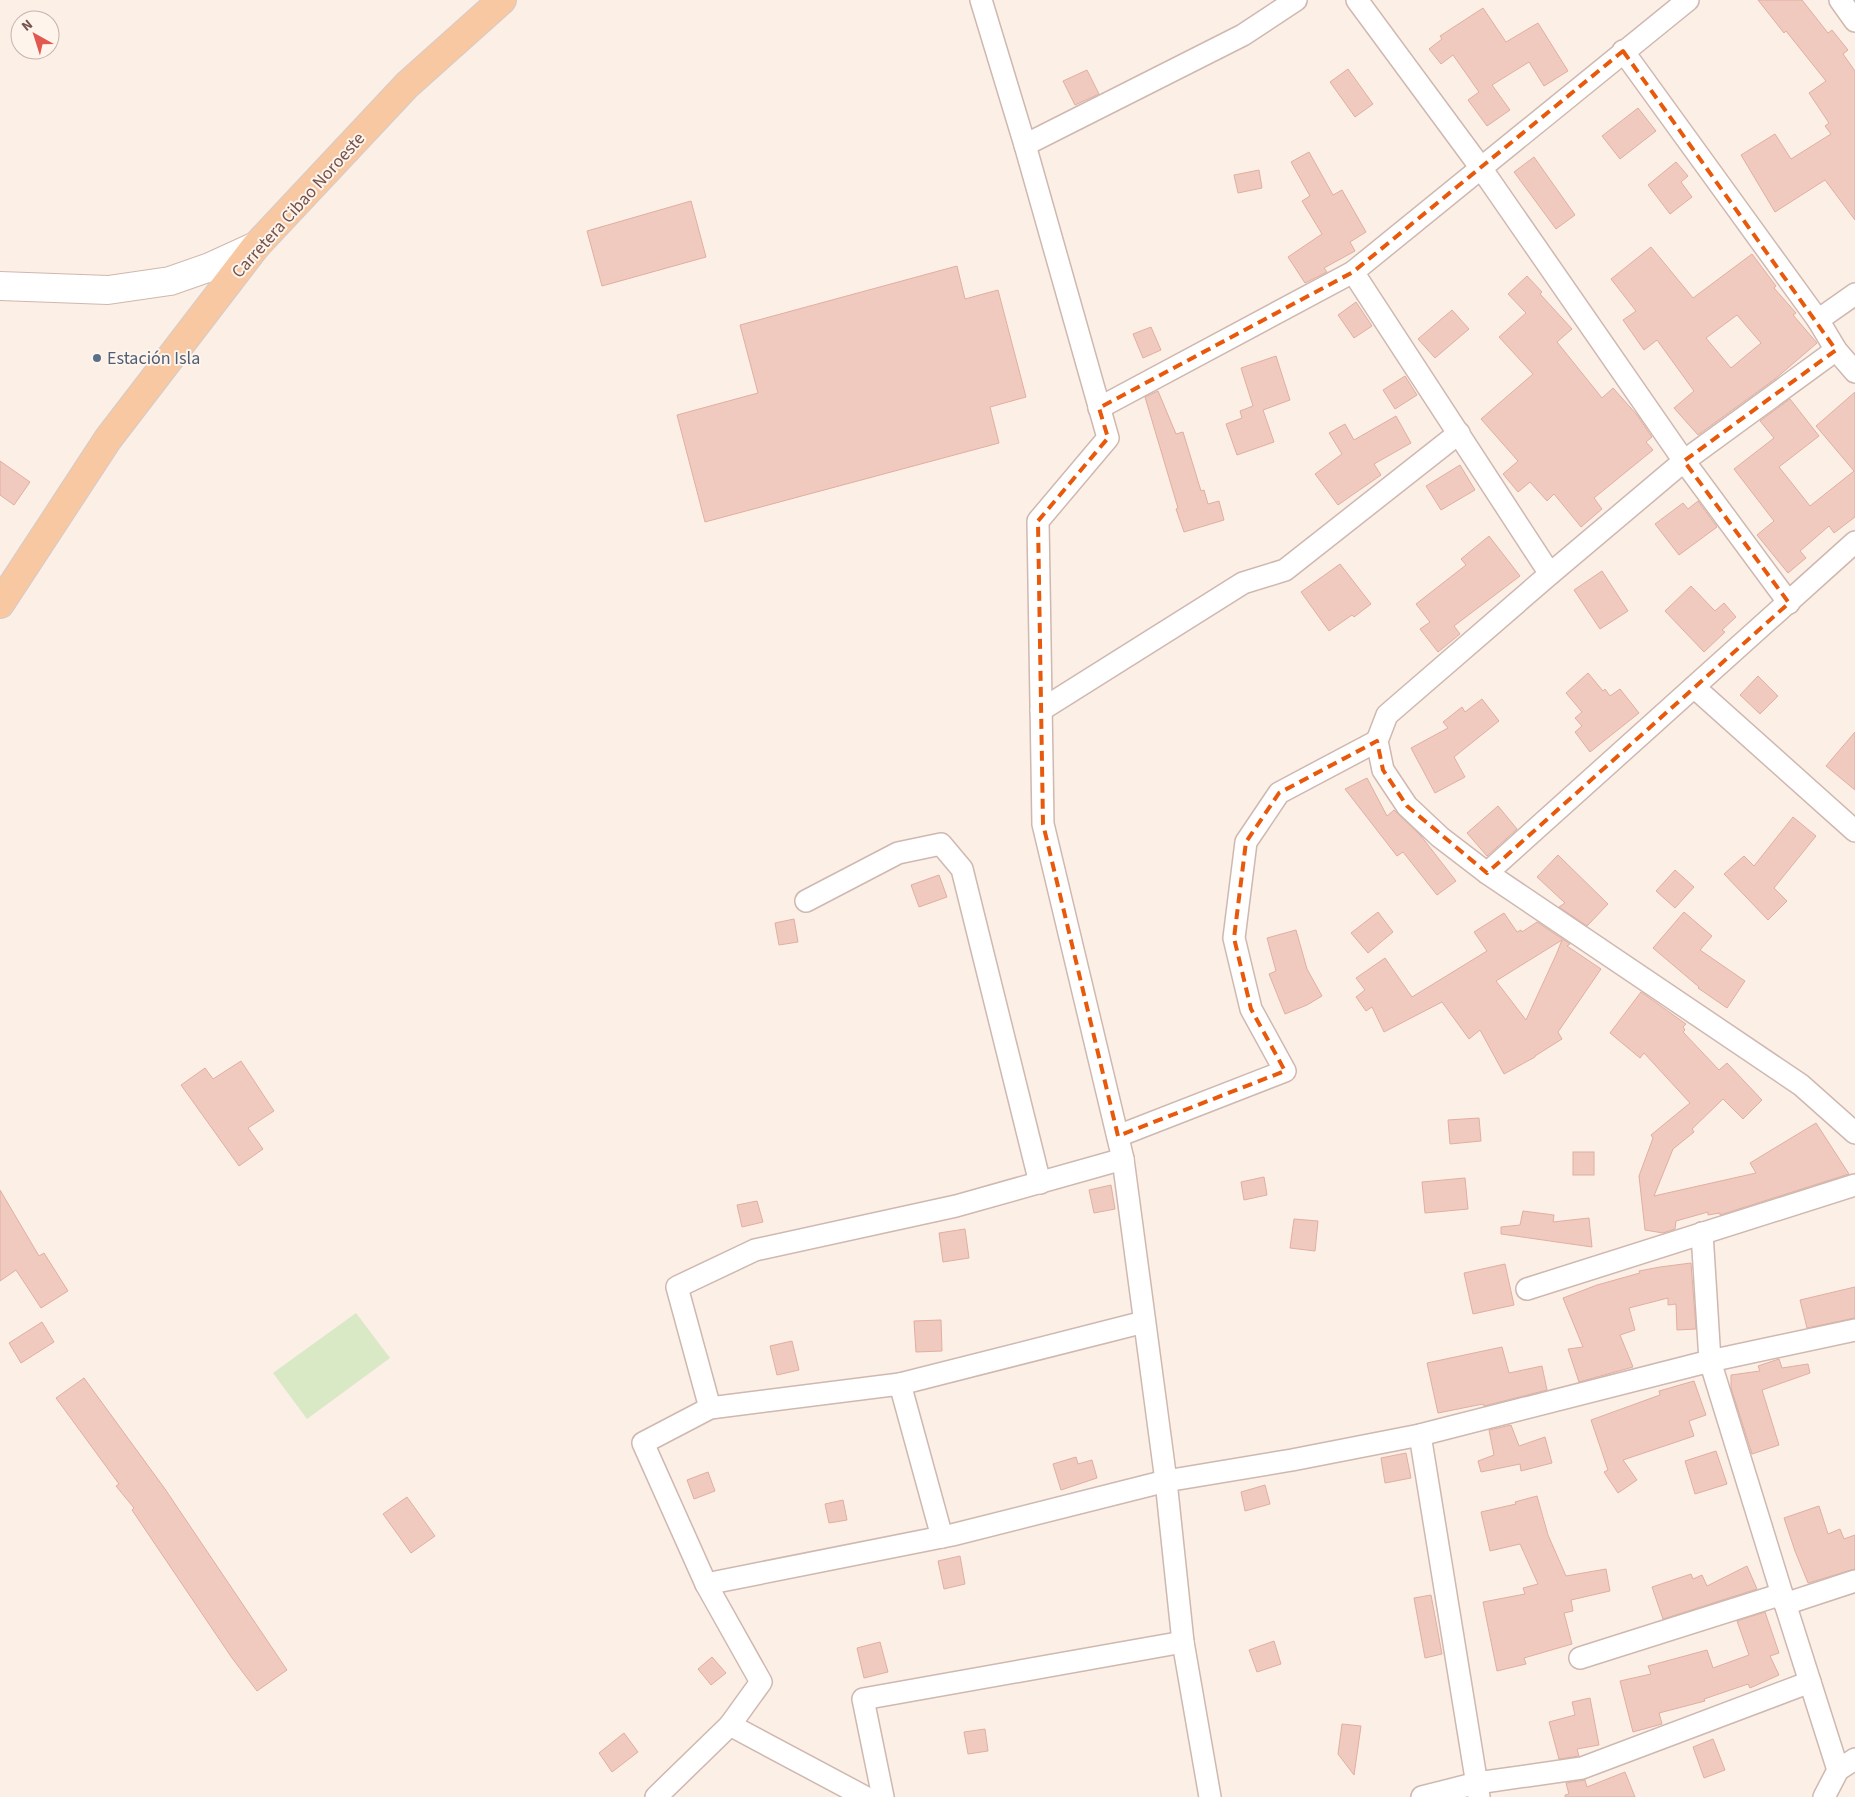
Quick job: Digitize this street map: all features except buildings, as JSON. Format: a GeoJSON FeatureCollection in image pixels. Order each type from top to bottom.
{"type":"FeatureCollection","features":[{"type":"Feature","properties":{"kind":"main road","name":"Carretera Cibao Noroeste"},"geometry":{"type":"LineString","coordinates":[[0,604],[108,439],[256,246],[407,85],[502,0]]}},
{"type":"Feature","properties":{"kind":"main road"},"geometry":{"type":"LineString","coordinates":[[0,286],[108,290],[170,282],[210,267],[256,246]]}},
{"type":"Feature","properties":{"kind":"street"},"geometry":{"type":"LineString","coordinates":[[981,0],[1025,145],[1108,438],[1038,521],[1043,824],[1123,1159],[1166,1481],[1184,1642],[1210,1797]]}},
{"type":"Feature","properties":{"kind":"street"},"geometry":{"type":"LineString","coordinates":[[1025,145],[1243,35],[1296,0]]}},
{"type":"Feature","properties":{"kind":"street"},"geometry":{"type":"LineString","coordinates":[[1357,0],[1480,168],[1684,461],[1789,603]]}},
{"type":"Feature","properties":{"kind":"street"},"geometry":{"type":"LineString","coordinates":[[1099,408],[1353,272],[1688,0]]}},
{"type":"Feature","properties":{"kind":"street"},"geometry":{"type":"LineString","coordinates":[[1840,0],[1855,21]]}},
{"type":"Feature","properties":{"kind":"street"},"geometry":{"type":"LineString","coordinates":[[1624,51],[1818,320],[1836,350],[1855,372]]}},
{"type":"Feature","properties":{"kind":"street"},"geometry":{"type":"LineString","coordinates":[[1353,272],[1550,574]]}},
{"type":"Feature","properties":{"kind":"street"},"geometry":{"type":"LineString","coordinates":[[1818,320],[1855,294]]}},
{"type":"Feature","properties":{"kind":"street"},"geometry":{"type":"LineString","coordinates":[[1836,350],[1684,461],[1550,574],[1387,715],[1378,740],[1383,770],[1407,806],[1440,837],[1487,873],[1801,1085],[1855,1133]]}},
{"type":"Feature","properties":{"kind":"street"},"geometry":{"type":"LineString","coordinates":[[1041,710],[1243,583],[1285,570],[1459,433]]}},
{"type":"Feature","properties":{"kind":"street"},"geometry":{"type":"LineString","coordinates":[[1487,873],[1855,542]]}},
{"type":"Feature","properties":{"kind":"street"},"geometry":{"type":"LineString","coordinates":[[1694,687],[1855,831]]}},
{"type":"Feature","properties":{"kind":"street"},"geometry":{"type":"LineString","coordinates":[[1118,1136],[1285,1071],[1251,1009],[1234,938],[1246,842],[1279,793],[1378,740]]}},
{"type":"Feature","properties":{"kind":"street"},"geometry":{"type":"LineString","coordinates":[[806,902],[898,854],[941,844],[962,869],[1040,1183]]}},
{"type":"Feature","properties":{"kind":"street"},"geometry":{"type":"LineString","coordinates":[[710,1408],[677,1287],[755,1250],[956,1206],[1123,1159]]}},
{"type":"Feature","properties":{"kind":"street"},"geometry":{"type":"LineString","coordinates":[[1527,1290],[1855,1185]]}},
{"type":"Feature","properties":{"kind":"street"},"geometry":{"type":"LineString","coordinates":[[1702,1233],[1710,1361],[1810,1682],[1846,1765],[1824,1797]]}},
{"type":"Feature","properties":{"kind":"street"},"geometry":{"type":"LineString","coordinates":[[656,1797],[730,1725],[761,1682],[706,1584],[643,1443],[710,1408],[900,1384],[1144,1322]]}},
{"type":"Feature","properties":{"kind":"street"},"geometry":{"type":"LineString","coordinates":[[706,1584],[942,1537],[1166,1481],[1292,1460],[1420,1435],[1710,1361],[1855,1330]]}},
{"type":"Feature","properties":{"kind":"street"},"geometry":{"type":"LineString","coordinates":[[900,1384],[942,1537]]}},
{"type":"Feature","properties":{"kind":"street"},"geometry":{"type":"LineString","coordinates":[[1420,1435],[1478,1790]]}},
{"type":"Feature","properties":{"kind":"street"},"geometry":{"type":"LineString","coordinates":[[1580,1658],[1855,1580]]}},
{"type":"Feature","properties":{"kind":"street"},"geometry":{"type":"LineString","coordinates":[[883,1797],[863,1699],[1184,1642]]}},
{"type":"Feature","properties":{"kind":"street"},"geometry":{"type":"LineString","coordinates":[[1422,1797],[1478,1790],[1582,1768],[1810,1682]]}},
{"type":"Feature","properties":{"kind":"street"},"geometry":{"type":"LineString","coordinates":[[730,1725],[866,1797]]}},
{"type":"Feature","properties":{"kind":"highlighted area"},"geometry":{"type":"Polygon","coordinates":[[[1623,51],[1836,350],[1684,461],[1789,603],[1487,873],[1407,806],[1383,770],[1377,741],[1279,793],[1246,842],[1234,938],[1251,1009],[1285,1071],[1118,1136],[1043,824],[1038,521],[1108,438],[1099,408],[1353,272],[1623,51]]]}},
{"type":"Feature","properties":{"kind":"green space"},"geometry":{"type":"Polygon","coordinates":[[[356,1313],[390,1358],[307,1419],[273,1373],[356,1313]]]}},
{"type":"Feature","properties":{"kind":"place","name":"Estación Isla"},"geometry":{"type":"Point","coordinates":[97,358]}}]}
